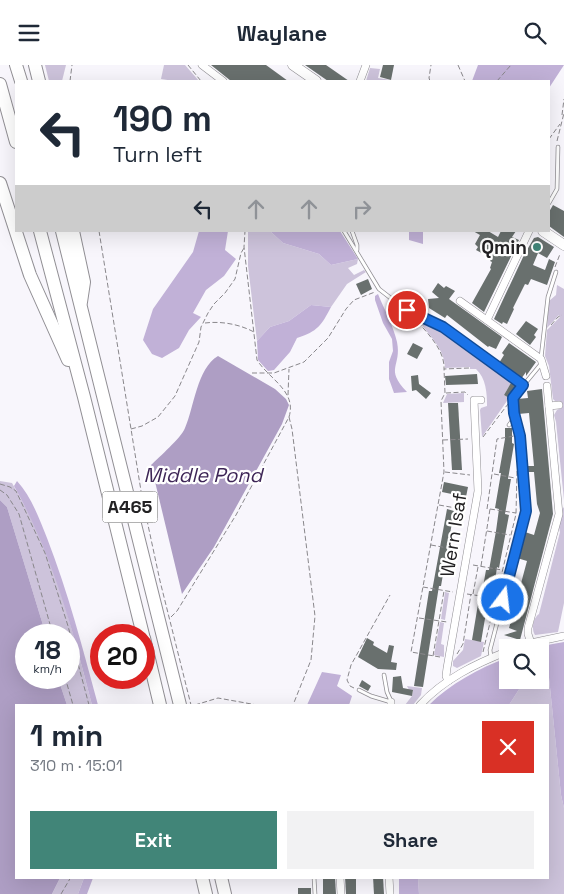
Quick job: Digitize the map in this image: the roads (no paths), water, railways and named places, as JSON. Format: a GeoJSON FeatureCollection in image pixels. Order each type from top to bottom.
{"type":"FeatureCollection","features":[{"type":"Feature","properties":{"kind":"highway"},"geometry":{"type":"LineString","coordinates":[[16,65],[21,80]]}},
{"type":"Feature","properties":{"kind":"highway"},"geometry":{"type":"LineString","coordinates":[[35,65],[39,80]]}},
{"type":"Feature","properties":{"kind":"highway"},"geometry":{"type":"LineString","coordinates":[[0,85],[15,138]]}},
{"type":"Feature","properties":{"kind":"highway"},"geometry":{"type":"LineString","coordinates":[[0,183],[15,229]]}},
{"type":"Feature","properties":{"kind":"highway"},"geometry":{"type":"LineString","coordinates":[[16,232],[30,275],[84,397]]}},
{"type":"Feature","properties":{"kind":"highway","name":"A465"},"geometry":{"type":"LineString","coordinates":[[40,232],[84,397],[140,624]]}},
{"type":"Feature","properties":{"kind":"highway","name":"A465"},"geometry":{"type":"LineString","coordinates":[[62,232],[180,704]]}},
{"type":"Feature","properties":{"kind":"highway"},"geometry":{"type":"LineString","coordinates":[[73,232],[84,282],[80,309]]}},
{"type":"Feature","properties":{"kind":"highway","name":"A465"},"geometry":{"type":"LineString","coordinates":[[155,685],[160,704]]}},
{"type":"Feature","properties":{"kind":"highway"},"geometry":{"type":"LineString","coordinates":[[202,879],[206,894]]}},
{"type":"Feature","properties":{"kind":"highway"},"geometry":{"type":"LineString","coordinates":[[221,879],[225,894]]}},
{"type":"Feature","properties":{"kind":"street"},"geometry":{"type":"LineString","coordinates":[[202,65],[222,80]]}},
{"type":"Feature","properties":{"kind":"street"},"geometry":{"type":"LineString","coordinates":[[293,65],[315,80]]}},
{"type":"Feature","properties":{"kind":"street"},"geometry":{"type":"LineString","coordinates":[[360,80],[366,65]]}},
{"type":"Feature","properties":{"kind":"street"},"geometry":{"type":"LineString","coordinates":[[487,320],[529,232]]}},
{"type":"Feature","properties":{"kind":"street"},"geometry":{"type":"LineString","coordinates":[[544,232],[563,248]]}},
{"type":"Feature","properties":{"kind":"street"},"geometry":{"type":"LineString","coordinates":[[460,301],[542,360],[546,376]]}},
{"type":"Feature","properties":{"kind":"street"},"geometry":{"type":"LineString","coordinates":[[530,639],[528,629],[559,513],[548,386]]}},
{"type":"Feature","properties":{"kind":"street","name":"Wern Isaf"},"geometry":{"type":"LineString","coordinates":[[448,681],[446,676],[448,659],[478,491],[476,440],[478,400]]}},
{"type":"Feature","properties":{"kind":"street"},"geometry":{"type":"LineString","coordinates":[[549,406],[559,405]]}},
{"type":"Feature","properties":{"kind":"street"},"geometry":{"type":"LineString","coordinates":[[549,639],[564,636]]}},
{"type":"Feature","properties":{"kind":"street"},"geometry":{"type":"LineString","coordinates":[[421,704],[435,690],[466,669],[499,655]]}},
{"type":"Feature","properties":{"kind":"street"},"geometry":{"type":"LineString","coordinates":[[340,879],[341,894]]}},
{"type":"Feature","properties":{"kind":"street"},"geometry":{"type":"LineString","coordinates":[[389,879],[390,894]]}},
{"type":"Feature","properties":{"kind":"lane"},"geometry":{"type":"LineString","coordinates":[[550,200],[557,189],[558,147]]}},
{"type":"Feature","properties":{"kind":"lane"},"geometry":{"type":"LineString","coordinates":[[345,232],[379,289],[397,303]]}},
{"type":"Feature","properties":{"kind":"lane"},"geometry":{"type":"LineString","coordinates":[[352,232],[357,245],[356,251]]}},
{"type":"Feature","properties":{"kind":"lane"},"geometry":{"type":"LineString","coordinates":[[488,659],[526,511],[520,436],[513,398],[542,360],[548,297],[556,272]]}},
{"type":"Feature","properties":{"kind":"lane"},"geometry":{"type":"LineString","coordinates":[[407,310],[443,327],[523,385]]}},
{"type":"Feature","properties":{"kind":"lane"},"geometry":{"type":"LineString","coordinates":[[509,425],[515,417]]}},
{"type":"Feature","properties":{"kind":"lane"},"geometry":{"type":"LineString","coordinates":[[384,675],[391,703]]}},
{"type":"Feature","properties":{"kind":"lane"},"geometry":{"type":"LineString","coordinates":[[359,690],[391,703]]}},
{"type":"Feature","properties":{"kind":"lane"},"geometry":{"type":"LineString","coordinates":[[314,879],[315,894]]}},
{"type":"Feature","properties":{"kind":"water","name":"Middle Pond"},"geometry":{"type":"Polygon","coordinates":[[[218,356],[275,389],[286,399],[289,405],[282,424],[214,547],[182,594],[151,465],[183,432],[205,369],[218,356]]]}},
{"type":"Feature","properties":{"kind":"water"},"geometry":{"type":"Polygon","coordinates":[[[0,500],[7,507],[43,624],[15,624],[15,689],[62,689],[67,704],[15,704],[15,879],[60,879],[52,894],[0,894],[0,500]]]}},
{"type":"Feature","properties":{"kind":"place","name":"Qmin"},"geometry":{"type":"Point","coordinates":[537,247]}}]}
